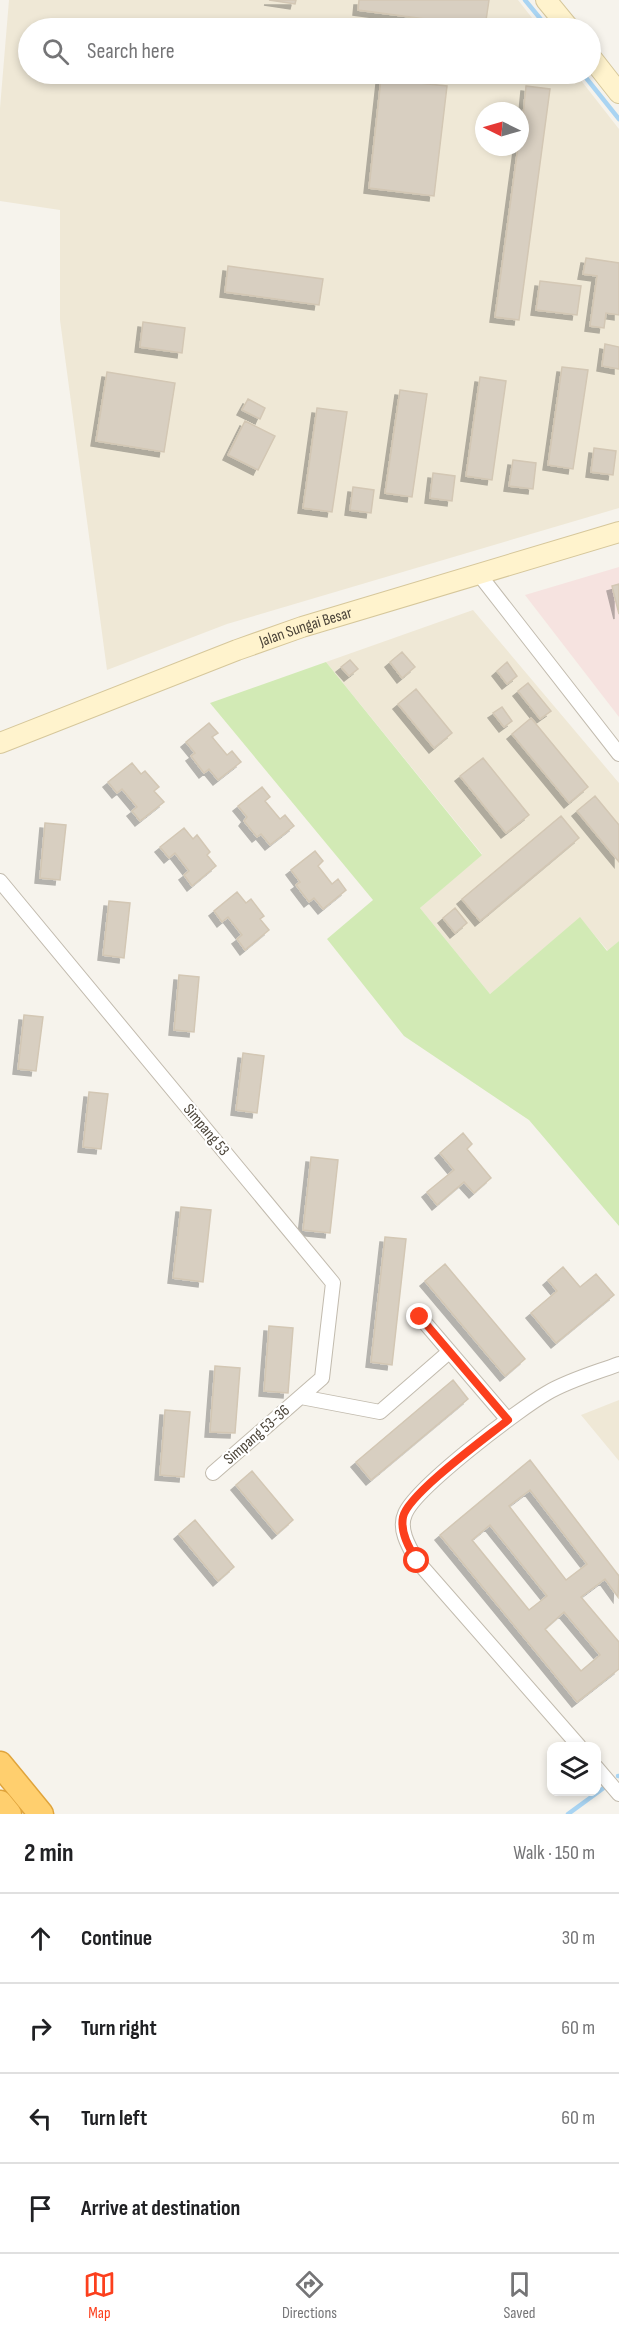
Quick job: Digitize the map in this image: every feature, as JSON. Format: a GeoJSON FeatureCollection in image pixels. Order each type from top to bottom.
{"type":"FeatureCollection","features":[{"type":"Feature","properties":{"kind":"highway"},"geometry":{"type":"LineString","coordinates":[[0,1764],[41,1814]]}},
{"type":"Feature","properties":{"kind":"highway"},"geometry":{"type":"LineString","coordinates":[[0,1803],[9,1814]]}},
{"type":"Feature","properties":{"kind":"street"},"geometry":{"type":"LineString","coordinates":[[546,0],[561,18]]}},
{"type":"Feature","properties":{"kind":"street"},"geometry":{"type":"LineString","coordinates":[[601,69],[619,93]]}},
{"type":"Feature","properties":{"kind":"street","name":"Jalan Sungai Besar"},"geometry":{"type":"LineString","coordinates":[[0,743],[237,650],[478,573],[619,532]]}},
{"type":"Feature","properties":{"kind":"street"},"geometry":{"type":"LineString","coordinates":[[478,573],[619,754]]}},
{"type":"Feature","properties":{"kind":"street","name":"Simpang 53"},"geometry":{"type":"LineString","coordinates":[[0,881],[333,1282],[322,1378],[301,1397]]}},
{"type":"Feature","properties":{"kind":"street"},"geometry":{"type":"LineString","coordinates":[[420,1317],[508,1420]]}},
{"type":"Feature","properties":{"kind":"street"},"geometry":{"type":"LineString","coordinates":[[301,1397],[380,1412],[449,1352]]}},
{"type":"Feature","properties":{"kind":"street"},"geometry":{"type":"LineString","coordinates":[[575,1742],[417,1561],[408,1546],[403,1528],[404,1515],[410,1504],[435,1480],[508,1420],[546,1393],[619,1364]]}},
{"type":"Feature","properties":{"kind":"street","name":"Simpang 53-36"},"geometry":{"type":"LineString","coordinates":[[213,1473],[301,1397]]}},
{"type":"Feature","properties":{"kind":"street"},"geometry":{"type":"LineString","coordinates":[[601,1772],[619,1794]]}},
{"type":"Feature","properties":{"kind":"shaded area"},"geometry":{"type":"Polygon","coordinates":[[[9,0],[518,0],[532,18],[18,18],[18,84],[584,84],[619,129],[619,508],[227,624],[107,670],[60,320],[60,210],[0,201],[0,108],[9,0]]]}},
{"type":"Feature","properties":{"kind":"shaded area"},"geometry":{"type":"Polygon","coordinates":[[[619,567],[619,717],[525,595],[619,567]]]}},
{"type":"Feature","properties":{"kind":"shaded area"},"geometry":{"type":"Polygon","coordinates":[[[473,610],[619,783],[619,941],[608,951],[580,918],[490,994],[420,908],[482,854],[326,662],[473,610]]]}},
{"type":"Feature","properties":{"kind":"shaded area"},"geometry":{"type":"Polygon","coordinates":[[[619,1400],[619,1461],[581,1415],[619,1400]]]}},
{"type":"Feature","properties":{"kind":"green space"},"geometry":{"type":"Polygon","coordinates":[[[326,662],[482,855],[420,908],[490,994],[580,917],[607,951],[619,941],[619,1226],[529,1120],[404,1036],[327,939],[373,900],[210,703],[326,662]]]}},
{"type":"Feature","properties":{"kind":"building"},"geometry":{"type":"Polygon","coordinates":[[[269,0],[296,0],[295,4],[269,0]]]}},
{"type":"Feature","properties":{"kind":"building"},"geometry":{"type":"Polygon","coordinates":[[[359,0],[489,0],[486,18],[418,18],[358,10],[359,0]]]}},
{"type":"Feature","properties":{"kind":"building"},"geometry":{"type":"Polygon","coordinates":[[[380,84],[447,86],[434,196],[369,188],[380,84]]]}},
{"type":"Feature","properties":{"kind":"building"},"geometry":{"type":"Polygon","coordinates":[[[526,86],[550,89],[519,320],[495,317],[517,156],[529,156],[529,102],[524,102],[526,86]]]}},
{"type":"Feature","properties":{"kind":"building"},"geometry":{"type":"Polygon","coordinates":[[[586,258],[619,263],[619,315],[606,313],[604,328],[590,326],[597,276],[583,274],[586,258]]]}},
{"type":"Feature","properties":{"kind":"building"},"geometry":{"type":"Polygon","coordinates":[[[228,266],[323,279],[319,305],[225,292],[228,266]]]}},
{"type":"Feature","properties":{"kind":"building"},"geometry":{"type":"Polygon","coordinates":[[[540,281],[581,286],[577,315],[536,310],[540,281]]]}},
{"type":"Feature","properties":{"kind":"building"},"geometry":{"type":"Polygon","coordinates":[[[143,322],[185,328],[182,353],[140,347],[143,322]]]}},
{"type":"Feature","properties":{"kind":"building"},"geometry":{"type":"Polygon","coordinates":[[[605,344],[619,347],[619,369],[602,366],[605,344]]]}},
{"type":"Feature","properties":{"kind":"building"},"geometry":{"type":"Polygon","coordinates":[[[562,367],[588,370],[573,469],[548,465],[562,367]]]}},
{"type":"Feature","properties":{"kind":"building"},"geometry":{"type":"Polygon","coordinates":[[[107,372],[175,383],[164,452],[96,441],[107,372]]]}},
{"type":"Feature","properties":{"kind":"building"},"geometry":{"type":"Polygon","coordinates":[[[480,377],[506,381],[492,480],[466,476],[480,377]]]}},
{"type":"Feature","properties":{"kind":"building"},"geometry":{"type":"Polygon","coordinates":[[[400,390],[427,394],[412,497],[385,493],[400,390]]]}},
{"type":"Feature","properties":{"kind":"building"},"geometry":{"type":"Polygon","coordinates":[[[248,399],[265,408],[260,419],[242,410],[248,399]]]}},
{"type":"Feature","properties":{"kind":"building"},"geometry":{"type":"Polygon","coordinates":[[[317,408],[347,412],[332,512],[303,508],[317,408]]]}},
{"type":"Feature","properties":{"kind":"building"},"geometry":{"type":"Polygon","coordinates":[[[245,421],[275,436],[258,470],[228,455],[245,421]]]}},
{"type":"Feature","properties":{"kind":"building"},"geometry":{"type":"Polygon","coordinates":[[[594,448],[616,451],[613,475],[591,472],[594,448]]]}},
{"type":"Feature","properties":{"kind":"building"},"geometry":{"type":"Polygon","coordinates":[[[513,460],[536,463],[533,489],[509,486],[513,460]]]}},
{"type":"Feature","properties":{"kind":"building"},"geometry":{"type":"Polygon","coordinates":[[[433,473],[455,476],[452,501],[430,498],[433,473]]]}},
{"type":"Feature","properties":{"kind":"building"},"geometry":{"type":"Polygon","coordinates":[[[353,487],[374,490],[371,513],[350,510],[353,487]]]}},
{"type":"Feature","properties":{"kind":"building"},"geometry":{"type":"Polygon","coordinates":[[[619,584],[619,614],[612,586],[619,584]]]}},
{"type":"Feature","properties":{"kind":"building"},"geometry":{"type":"Polygon","coordinates":[[[402,652],[415,667],[402,678],[390,662],[402,652]]]}},
{"type":"Feature","properties":{"kind":"building"},"geometry":{"type":"Polygon","coordinates":[[[350,660],[358,669],[349,676],[341,667],[350,660]]]}},
{"type":"Feature","properties":{"kind":"building"},"geometry":{"type":"Polygon","coordinates":[[[507,662],[517,676],[507,684],[497,671],[507,662]]]}},
{"type":"Feature","properties":{"kind":"building"},"geometry":{"type":"Polygon","coordinates":[[[528,683],[551,711],[540,719],[518,691],[528,683]]]}},
{"type":"Feature","properties":{"kind":"building"},"geometry":{"type":"Polygon","coordinates":[[[416,689],[452,733],[434,748],[398,704],[416,689]]]}},
{"type":"Feature","properties":{"kind":"building"},"geometry":{"type":"Polygon","coordinates":[[[502,707],[512,721],[504,727],[493,713],[502,707]]]}},
{"type":"Feature","properties":{"kind":"building"},"geometry":{"type":"Polygon","coordinates":[[[531,718],[588,787],[569,803],[512,734],[531,718]]]}},
{"type":"Feature","properties":{"kind":"building"},"geometry":{"type":"Polygon","coordinates":[[[209,723],[218,733],[212,737],[227,755],[232,751],[241,762],[218,780],[209,769],[204,773],[191,756],[195,753],[186,742],[209,723]]]}},
{"type":"Feature","properties":{"kind":"building"},"geometry":{"type":"Polygon","coordinates":[[[483,758],[529,815],[506,833],[460,776],[483,758]]]}},
{"type":"Feature","properties":{"kind":"building"},"geometry":{"type":"Polygon","coordinates":[[[132,763],[141,774],[145,771],[159,787],[154,791],[164,802],[140,821],[132,811],[137,807],[122,789],[117,793],[108,782],[132,763]]]}},
{"type":"Feature","properties":{"kind":"building"},"geometry":{"type":"Polygon","coordinates":[[[262,787],[270,797],[265,801],[280,819],[285,815],[294,826],[270,845],[261,834],[257,837],[244,821],[247,817],[238,806],[262,787]]]}},
{"type":"Feature","properties":{"kind":"building"},"geometry":{"type":"Polygon","coordinates":[[[595,796],[619,825],[619,862],[577,811],[595,796]]]}},
{"type":"Feature","properties":{"kind":"building"},"geometry":{"type":"Polygon","coordinates":[[[561,816],[579,838],[480,921],[462,899],[561,816]]]}},
{"type":"Feature","properties":{"kind":"building"},"geometry":{"type":"Polygon","coordinates":[[[45,823],[66,825],[60,880],[40,878],[45,823]]]}},
{"type":"Feature","properties":{"kind":"building"},"geometry":{"type":"Polygon","coordinates":[[[184,828],[193,839],[197,835],[210,852],[207,855],[216,866],[192,886],[184,875],[189,871],[175,853],[169,858],[160,847],[184,828]]]}},
{"type":"Feature","properties":{"kind":"building"},"geometry":{"type":"Polygon","coordinates":[[[315,851],[323,861],[318,866],[332,884],[338,879],[346,890],[323,909],[314,898],[309,902],[296,885],[300,882],[291,870],[315,851]]]}},
{"type":"Feature","properties":{"kind":"building"},"geometry":{"type":"Polygon","coordinates":[[[237,892],[246,903],[251,899],[264,916],[260,919],[269,930],[245,950],[237,939],[242,935],[228,917],[222,922],[214,911],[237,892]]]}},
{"type":"Feature","properties":{"kind":"building"},"geometry":{"type":"Polygon","coordinates":[[[109,901],[130,903],[124,958],[103,955],[109,901]]]}},
{"type":"Feature","properties":{"kind":"building"},"geometry":{"type":"Polygon","coordinates":[[[455,908],[467,923],[455,933],[443,918],[455,908]]]}},
{"type":"Feature","properties":{"kind":"building"},"geometry":{"type":"Polygon","coordinates":[[[179,975],[199,977],[194,1032],[174,1030],[179,975]]]}},
{"type":"Feature","properties":{"kind":"building"},"geometry":{"type":"Polygon","coordinates":[[[24,1015],[43,1017],[36,1071],[18,1069],[24,1015]]]}},
{"type":"Feature","properties":{"kind":"building"},"geometry":{"type":"Polygon","coordinates":[[[243,1053],[264,1056],[257,1113],[236,1110],[243,1053]]]}},
{"type":"Feature","properties":{"kind":"building"},"geometry":{"type":"Polygon","coordinates":[[[89,1092],[108,1094],[101,1149],[83,1147],[89,1092]]]}},
{"type":"Feature","properties":{"kind":"building"},"geometry":{"type":"Polygon","coordinates":[[[463,1133],[472,1144],[467,1149],[491,1178],[474,1193],[464,1182],[437,1205],[427,1192],[454,1170],[440,1153],[463,1133]]]}},
{"type":"Feature","properties":{"kind":"building"},"geometry":{"type":"Polygon","coordinates":[[[311,1157],[338,1160],[330,1233],[303,1230],[311,1157]]]}},
{"type":"Feature","properties":{"kind":"building"},"geometry":{"type":"Polygon","coordinates":[[[181,1207],[211,1210],[203,1282],[173,1278],[181,1207]]]}},
{"type":"Feature","properties":{"kind":"building"},"geometry":{"type":"Polygon","coordinates":[[[385,1237],[406,1239],[392,1365],[371,1362],[385,1237]]]}},
{"type":"Feature","properties":{"kind":"building"},"geometry":{"type":"Polygon","coordinates":[[[445,1264],[525,1359],[505,1376],[425,1281],[445,1264]]]}},
{"type":"Feature","properties":{"kind":"building"},"geometry":{"type":"Polygon","coordinates":[[[563,1267],[580,1287],[596,1274],[614,1295],[556,1343],[531,1313],[557,1291],[548,1280],[563,1267]]]}},
{"type":"Feature","properties":{"kind":"building"},"geometry":{"type":"Polygon","coordinates":[[[269,1326],[293,1328],[288,1393],[264,1391],[269,1326]]]}},
{"type":"Feature","properties":{"kind":"building"},"geometry":{"type":"Polygon","coordinates":[[[215,1366],[240,1368],[235,1433],[210,1432],[215,1366]]]}},
{"type":"Feature","properties":{"kind":"building"},"geometry":{"type":"Polygon","coordinates":[[[453,1380],[468,1399],[371,1480],[356,1462],[453,1380]]]}},
{"type":"Feature","properties":{"kind":"building"},"geometry":{"type":"Polygon","coordinates":[[[165,1410],[190,1412],[184,1477],[160,1475],[165,1410]]]}},
{"type":"Feature","properties":{"kind":"building"},"geometry":{"type":"Polygon","coordinates":[[[530,1460],[619,1576],[618,1597],[605,1579],[581,1597],[619,1642],[619,1669],[577,1702],[440,1535],[530,1460]],[[530,1490],[509,1506],[566,1580],[587,1564],[530,1490]],[[490,1525],[472,1540],[529,1610],[547,1596],[490,1525]],[[564,1612],[545,1629],[581,1671],[600,1655],[564,1612]]]}},
{"type":"Feature","properties":{"kind":"building"},"geometry":{"type":"Polygon","coordinates":[[[252,1471],[293,1520],[277,1534],[236,1485],[252,1471]]]}},
{"type":"Feature","properties":{"kind":"building"},"geometry":{"type":"Polygon","coordinates":[[[195,1520],[234,1567],[218,1581],[179,1534],[195,1520]]]}},
{"type":"Feature","properties":{"kind":"waterway"},"geometry":{"type":"LineString","coordinates":[[525,0],[540,18]]}},
{"type":"Feature","properties":{"kind":"waterway"},"geometry":{"type":"LineString","coordinates":[[591,84],[619,119]]}},
{"type":"Feature","properties":{"kind":"waterway"},"geometry":{"type":"LineString","coordinates":[[568,1814],[605,1787]]}},
{"type":"Feature","properties":{"kind":"route"},"geometry":{"type":"LineString","coordinates":[[417,1561],[408,1546],[403,1528],[404,1515],[410,1504],[435,1480],[508,1420],[420,1317]]}}]}
